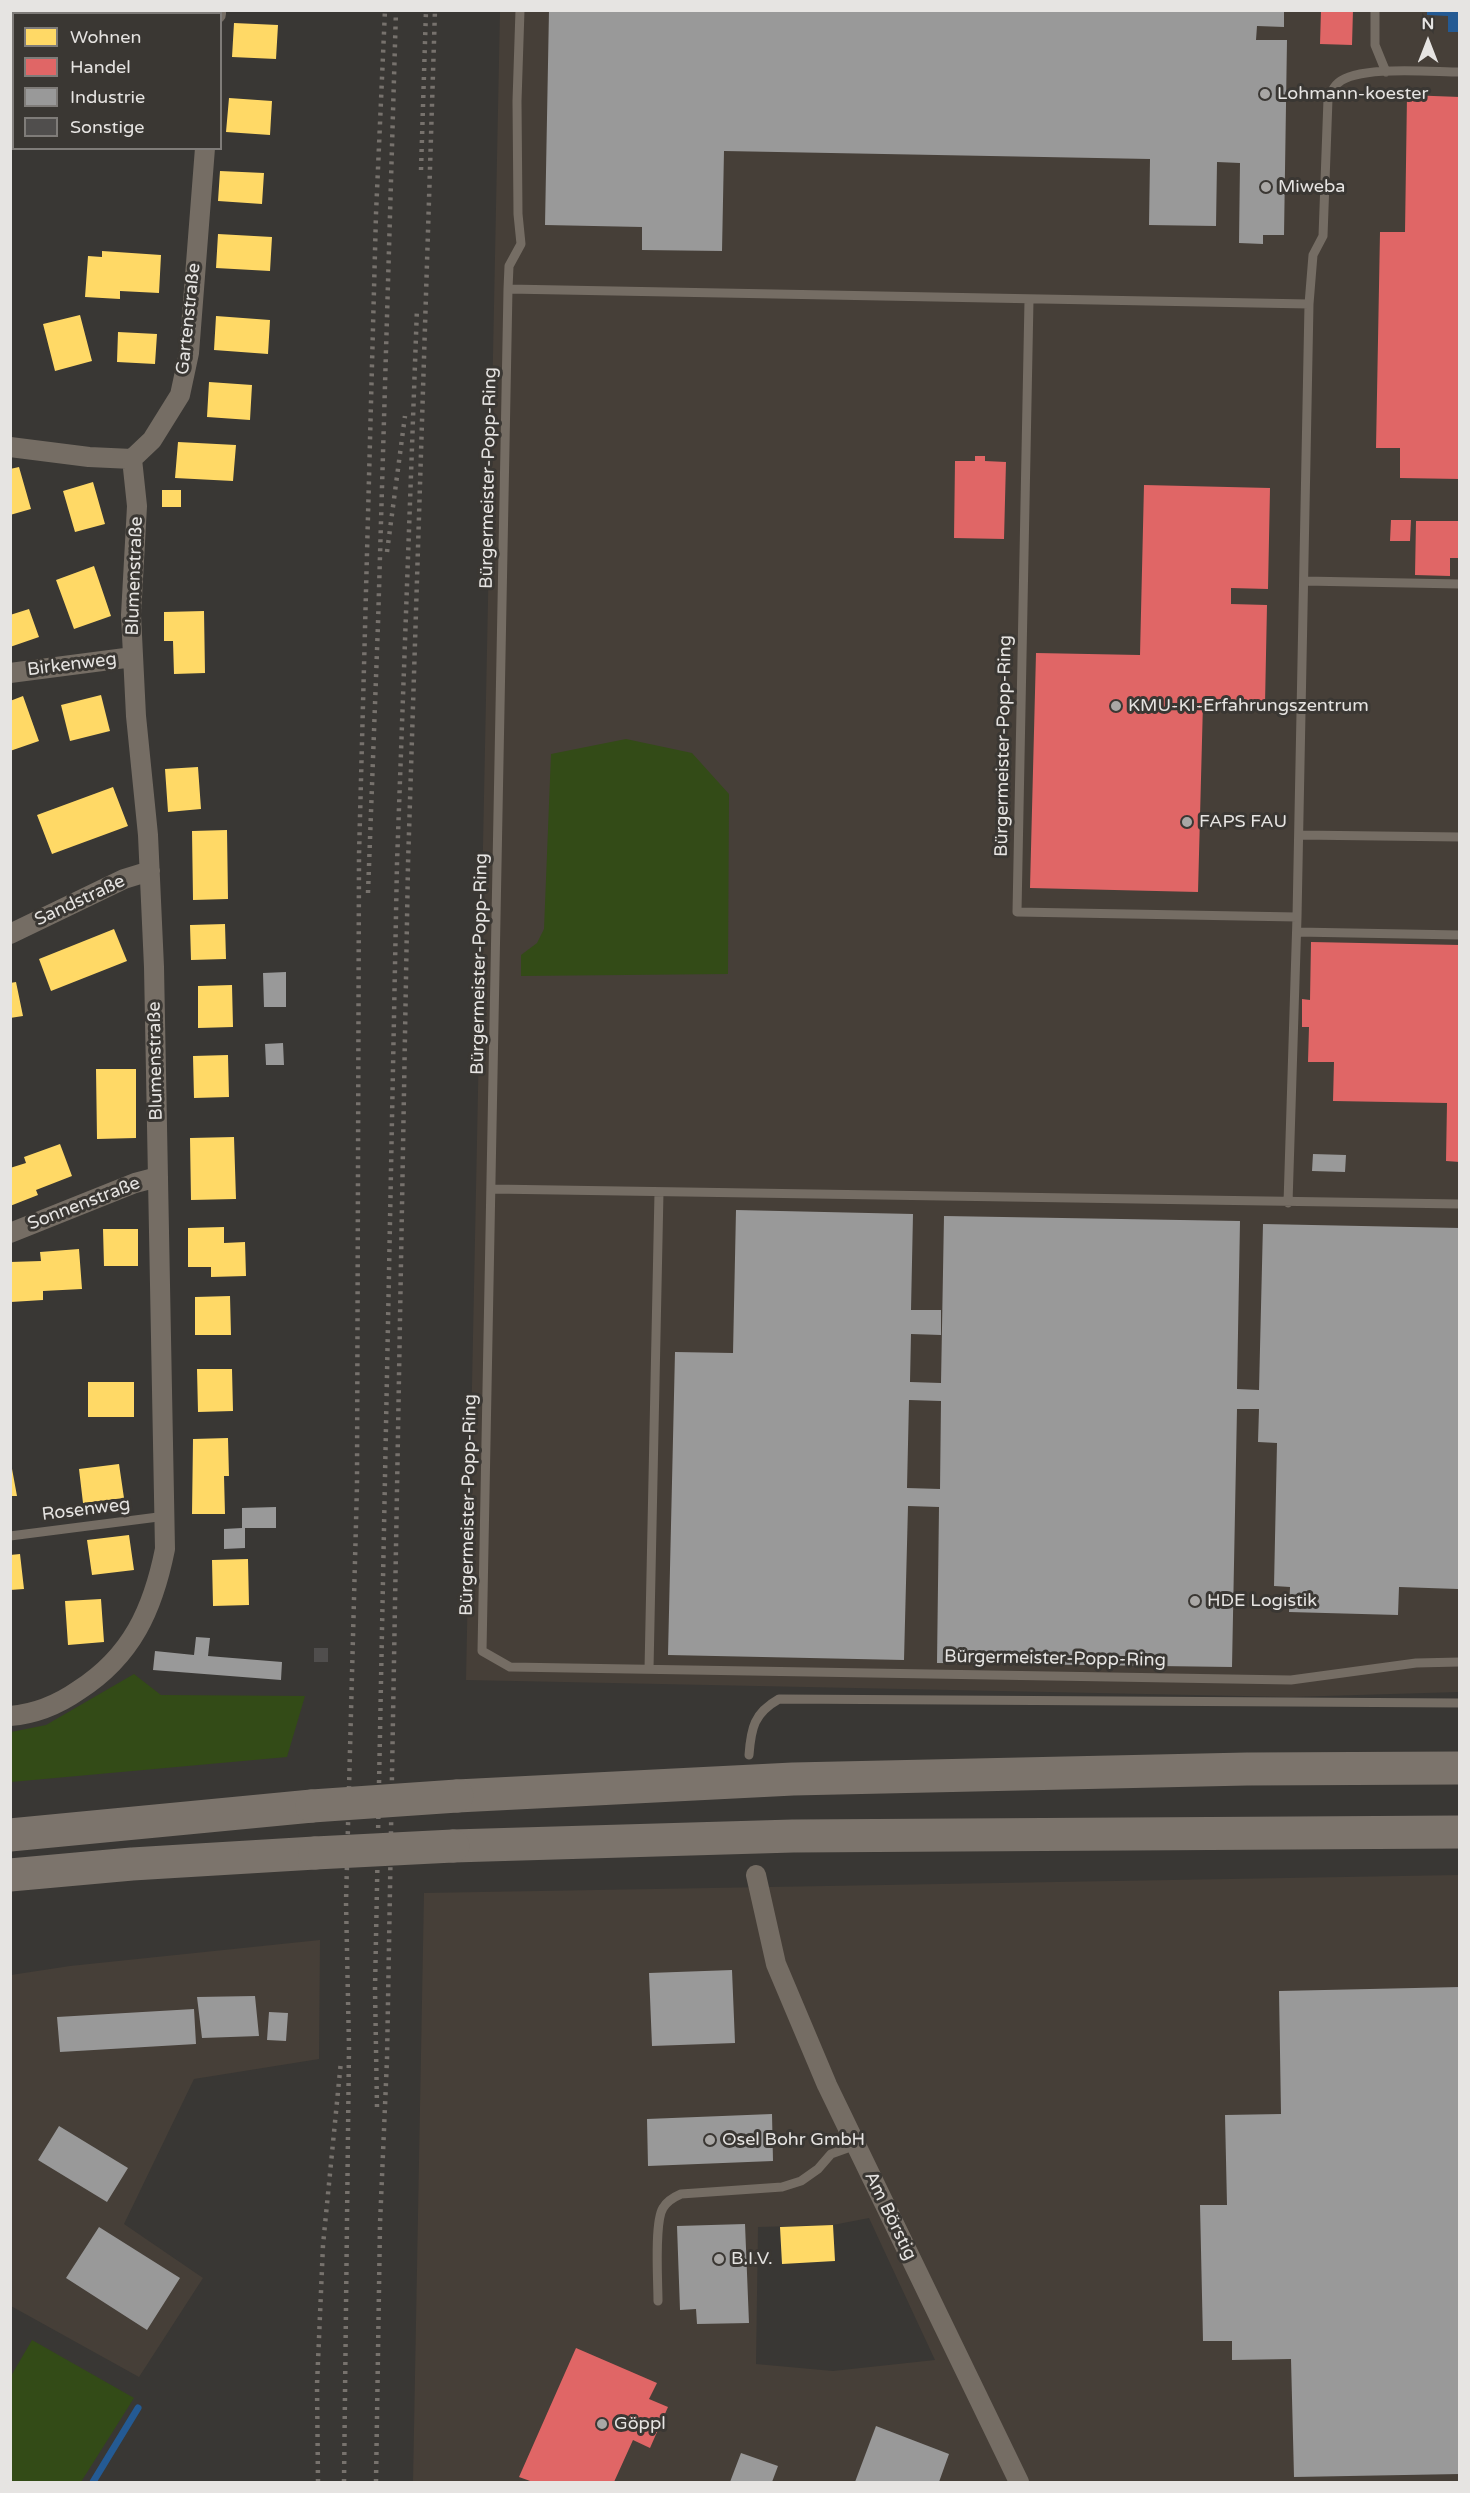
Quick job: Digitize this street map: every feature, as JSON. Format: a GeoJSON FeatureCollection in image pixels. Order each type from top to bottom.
{"type":"FeatureCollection","features":[{"type":"Feature","properties":{"kind":"highway"},"geometry":{"type":"LineString","coordinates":[[10,1835],[312,1806],[715,1782],[1247,1769],[1460,1768]]}},
{"type":"Feature","properties":{"kind":"highway"},"geometry":{"type":"LineString","coordinates":[[10,1875],[132,1864],[453,1846],[793,1836],[1460,1832]]}},
{"type":"Feature","properties":{"kind":"street","name":"Gartenstraße"},"geometry":{"type":"LineString","coordinates":[[132,459],[152,440],[180,395],[189,353],[205,150]]}},
{"type":"Feature","properties":{"kind":"street"},"geometry":{"type":"LineString","coordinates":[[10,447],[89,457],[132,459]]}},
{"type":"Feature","properties":{"kind":"street","name":"Blumenstraße"},"geometry":{"type":"LineString","coordinates":[[10,1716],[55,1705],[87,1685],[121,1655],[148,1610],[158,1581],[165,1549],[150,871],[133,657],[131,586],[137,506],[132,459]]}},
{"type":"Feature","properties":{"kind":"street","name":"Birkenweg"},"geometry":{"type":"LineString","coordinates":[[10,673],[133,657]]}},
{"type":"Feature","properties":{"kind":"street","name":"Sandstraße"},"geometry":{"type":"LineString","coordinates":[[10,934],[124,879],[150,871]]}},
{"type":"Feature","properties":{"kind":"street","name":"Sonnenstraße"},"geometry":{"type":"LineString","coordinates":[[10,1233],[135,1183],[158,1177]]}},
{"type":"Feature","properties":{"kind":"street","name":"Am Börstig"},"geometry":{"type":"LineString","coordinates":[[756,1875],[776,1964],[827,2085],[1019,2482]]}},
{"type":"Feature","properties":{"kind":"lane","name":"Bürgermeister-Popp-Ring"},"geometry":{"type":"LineString","coordinates":[[520,10],[517,101],[518,214],[521,244],[509,266],[508,289],[482,1651],[510,1666],[1292,1680],[1406,1664],[1460,1662]]}},
{"type":"Feature","properties":{"kind":"lane"},"geometry":{"type":"LineString","coordinates":[[1375,10],[1375,45],[1386,72]]}},
{"type":"Feature","properties":{"kind":"lane"},"geometry":{"type":"LineString","coordinates":[[1288,1203],[1298,917],[1309,304],[1313,255],[1323,236],[1328,99],[1332,89],[1346,77],[1366,72],[1460,72]]}},
{"type":"Feature","properties":{"kind":"lane"},"geometry":{"type":"LineString","coordinates":[[508,289],[1309,304]]}},
{"type":"Feature","properties":{"kind":"lane","name":"Bürgermeister-Popp-Ring"},"geometry":{"type":"LineString","coordinates":[[1029,300],[1017,912],[1298,917]]}},
{"type":"Feature","properties":{"kind":"lane"},"geometry":{"type":"LineString","coordinates":[[1304,581],[1460,584]]}},
{"type":"Feature","properties":{"kind":"lane"},"geometry":{"type":"LineString","coordinates":[[1299,834],[1460,837]]}},
{"type":"Feature","properties":{"kind":"lane"},"geometry":{"type":"LineString","coordinates":[[1297,932],[1460,935]]}},
{"type":"Feature","properties":{"kind":"lane"},"geometry":{"type":"LineString","coordinates":[[492,1188],[1288,1203],[1460,1204]]}},
{"type":"Feature","properties":{"kind":"lane"},"geometry":{"type":"LineString","coordinates":[[649,1669],[659,1192]]}},
{"type":"Feature","properties":{"kind":"lane","name":"Rosenweg"},"geometry":{"type":"LineString","coordinates":[[10,1536],[166,1516]]}},
{"type":"Feature","properties":{"kind":"lane"},"geometry":{"type":"LineString","coordinates":[[749,1755],[750,1733],[756,1719],[767,1706],[779,1699],[1460,1703]]}},
{"type":"Feature","properties":{"kind":"lane"},"geometry":{"type":"LineString","coordinates":[[658,2301],[658,2234],[661,2210],[670,2200],[681,2194],[782,2187],[801,2181],[818,2169],[831,2154],[856,2145]]}},
{"type":"Feature","properties":{"kind":"shaded area"},"geometry":{"type":"Polygon","coordinates":[[[500,11],[1459,11],[1459,1692],[1291,1697],[466,1680],[500,11]]]}},
{"type":"Feature","properties":{"kind":"shaded area"},"geometry":{"type":"Polygon","coordinates":[[[1459,1875],[1459,2482],[413,2482],[424,1893],[1459,1875]],[[869,2218],[833,2225],[758,2227],[756,2364],[833,2371],[935,2360],[869,2218]]]}},
{"type":"Feature","properties":{"kind":"shaded area"},"geometry":{"type":"Polygon","coordinates":[[[320,1940],[319,2059],[194,2079],[124,2224],[203,2278],[139,2377],[11,2306],[11,1975],[70,1966],[320,1940]]]}},
{"type":"Feature","properties":{"kind":"green space"},"geometry":{"type":"Polygon","coordinates":[[[626,739],[692,753],[729,794],[728,974],[521,976],[521,955],[537,943],[544,929],[551,754],[626,739]]]}},
{"type":"Feature","properties":{"kind":"green space"},"geometry":{"type":"Polygon","coordinates":[[[134,1674],[161,1695],[305,1696],[287,1757],[11,1782],[11,1732],[46,1725],[134,1674]]]}},
{"type":"Feature","properties":{"kind":"green space"},"geometry":{"type":"Polygon","coordinates":[[[32,2340],[134,2398],[81,2482],[11,2482],[11,2376],[32,2340]]]}},
{"type":"Feature","properties":{"kind":"water"},"geometry":{"type":"Polygon","coordinates":[[[1427,11],[1459,11],[1459,32],[1448,32],[1448,16],[1427,15],[1427,11]]]}},
{"type":"Feature","properties":{"kind":"building: Wohnen"},"geometry":{"type":"Polygon","coordinates":[[[234,23],[278,25],[276,59],[232,57],[234,23]]]}},
{"type":"Feature","properties":{"kind":"building: Wohnen"},"geometry":{"type":"Polygon","coordinates":[[[229,98],[272,101],[270,135],[226,132],[229,98]]]}},
{"type":"Feature","properties":{"kind":"building: Wohnen"},"geometry":{"type":"Polygon","coordinates":[[[220,171],[264,173],[262,204],[218,201],[220,171]]]}},
{"type":"Feature","properties":{"kind":"building: Wohnen"},"geometry":{"type":"Polygon","coordinates":[[[218,234],[272,237],[270,271],[216,268],[218,234]]]}},
{"type":"Feature","properties":{"kind":"building: Wohnen"},"geometry":{"type":"Polygon","coordinates":[[[102,251],[161,255],[159,293],[120,291],[120,299],[85,297],[88,256],[102,257],[102,251]]]}},
{"type":"Feature","properties":{"kind":"building: Wohnen"},"geometry":{"type":"Polygon","coordinates":[[[80,315],[92,361],[55,371],[43,324],[80,315]]]}},
{"type":"Feature","properties":{"kind":"building: Wohnen"},"geometry":{"type":"Polygon","coordinates":[[[216,316],[270,320],[268,354],[214,350],[216,316]]]}},
{"type":"Feature","properties":{"kind":"building: Wohnen"},"geometry":{"type":"Polygon","coordinates":[[[118,332],[157,334],[155,364],[117,362],[118,332]]]}},
{"type":"Feature","properties":{"kind":"building: Wohnen"},"geometry":{"type":"Polygon","coordinates":[[[209,382],[252,385],[250,420],[207,417],[209,382]]]}},
{"type":"Feature","properties":{"kind":"building: Wohnen"},"geometry":{"type":"Polygon","coordinates":[[[178,442],[236,445],[233,481],[175,478],[178,442]]]}},
{"type":"Feature","properties":{"kind":"building: Wohnen"},"geometry":{"type":"Polygon","coordinates":[[[19,467],[31,509],[10,515],[10,469],[19,467]]]}},
{"type":"Feature","properties":{"kind":"building: Wohnen"},"geometry":{"type":"Polygon","coordinates":[[[93,482],[105,524],[75,532],[63,491],[93,482]]]}},
{"type":"Feature","properties":{"kind":"building: Wohnen"},"geometry":{"type":"Polygon","coordinates":[[[162,490],[181,490],[181,507],[162,507],[162,490]]]}},
{"type":"Feature","properties":{"kind":"building: Wohnen"},"geometry":{"type":"Polygon","coordinates":[[[94,566],[111,616],[74,629],[56,580],[94,566]]]}},
{"type":"Feature","properties":{"kind":"building: Wohnen"},"geometry":{"type":"Polygon","coordinates":[[[29,609],[39,637],[10,647],[10,615],[29,609]]]}},
{"type":"Feature","properties":{"kind":"building: Wohnen"},"geometry":{"type":"Polygon","coordinates":[[[204,611],[205,673],[174,674],[173,641],[164,641],[164,612],[204,611]]]}},
{"type":"Feature","properties":{"kind":"building: Wohnen"},"geometry":{"type":"Polygon","coordinates":[[[101,695],[110,731],[70,741],[61,705],[101,695]]]}},
{"type":"Feature","properties":{"kind":"building: Wohnen"},"geometry":{"type":"Polygon","coordinates":[[[23,696],[39,741],[10,751],[10,701],[23,696]]]}},
{"type":"Feature","properties":{"kind":"building: Wohnen"},"geometry":{"type":"Polygon","coordinates":[[[198,767],[201,809],[168,812],[165,769],[198,767]]]}},
{"type":"Feature","properties":{"kind":"building: Wohnen"},"geometry":{"type":"Polygon","coordinates":[[[113,787],[128,826],[52,854],[37,815],[113,787]]]}},
{"type":"Feature","properties":{"kind":"building: Wohnen"},"geometry":{"type":"Polygon","coordinates":[[[227,830],[228,899],[193,900],[192,831],[227,830]]]}},
{"type":"Feature","properties":{"kind":"building: Wohnen"},"geometry":{"type":"Polygon","coordinates":[[[225,924],[226,959],[191,960],[190,925],[225,924]]]}},
{"type":"Feature","properties":{"kind":"building: Wohnen"},"geometry":{"type":"Polygon","coordinates":[[[114,929],[127,961],[51,991],[39,959],[114,929]]]}},
{"type":"Feature","properties":{"kind":"building: Wohnen"},"geometry":{"type":"Polygon","coordinates":[[[16,982],[23,1016],[10,1018],[10,983],[16,982]]]}},
{"type":"Feature","properties":{"kind":"building: Wohnen"},"geometry":{"type":"Polygon","coordinates":[[[232,985],[233,1027],[198,1028],[198,986],[232,985]]]}},
{"type":"Feature","properties":{"kind":"building: Wohnen"},"geometry":{"type":"Polygon","coordinates":[[[228,1055],[229,1097],[194,1098],[193,1056],[228,1055]]]}},
{"type":"Feature","properties":{"kind":"building: Wohnen"},"geometry":{"type":"Polygon","coordinates":[[[96,1069],[136,1069],[136,1138],[97,1139],[96,1069]]]}},
{"type":"Feature","properties":{"kind":"building: Wohnen"},"geometry":{"type":"Polygon","coordinates":[[[234,1137],[236,1199],[191,1200],[190,1138],[234,1137]]]}},
{"type":"Feature","properties":{"kind":"building: Wohnen"},"geometry":{"type":"Polygon","coordinates":[[[60,1144],[72,1176],[36,1190],[38,1195],[10,1206],[10,1168],[26,1163],[24,1157],[60,1144]]]}},
{"type":"Feature","properties":{"kind":"building: Wohnen"},"geometry":{"type":"Polygon","coordinates":[[[224,1227],[224,1243],[245,1242],[246,1276],[211,1277],[211,1267],[188,1267],[188,1228],[224,1227]]]}},
{"type":"Feature","properties":{"kind":"building: Wohnen"},"geometry":{"type":"Polygon","coordinates":[[[103,1229],[138,1229],[138,1266],[104,1266],[103,1229]]]}},
{"type":"Feature","properties":{"kind":"building: Wohnen"},"geometry":{"type":"Polygon","coordinates":[[[79,1249],[82,1289],[43,1291],[43,1300],[11,1302],[10,1262],[41,1261],[40,1252],[79,1249]]]}},
{"type":"Feature","properties":{"kind":"building: Wohnen"},"geometry":{"type":"Polygon","coordinates":[[[230,1296],[231,1335],[195,1335],[195,1297],[230,1296]]]}},
{"type":"Feature","properties":{"kind":"building: Wohnen"},"geometry":{"type":"Polygon","coordinates":[[[197,1369],[232,1369],[233,1411],[198,1412],[197,1369]]]}},
{"type":"Feature","properties":{"kind":"building: Wohnen"},"geometry":{"type":"Polygon","coordinates":[[[88,1382],[134,1382],[134,1417],[88,1417],[88,1382]]]}},
{"type":"Feature","properties":{"kind":"building: Wohnen"},"geometry":{"type":"Polygon","coordinates":[[[228,1438],[229,1476],[224,1476],[225,1514],[192,1514],[193,1439],[228,1438]]]}},
{"type":"Feature","properties":{"kind":"building: Wohnen"},"geometry":{"type":"Polygon","coordinates":[[[10,1458],[17,1496],[10,1496],[10,1458]]]}},
{"type":"Feature","properties":{"kind":"building: Wohnen"},"geometry":{"type":"Polygon","coordinates":[[[119,1464],[124,1498],[83,1503],[79,1469],[119,1464]]]}},
{"type":"Feature","properties":{"kind":"building: Wohnen"},"geometry":{"type":"Polygon","coordinates":[[[129,1535],[134,1570],[92,1575],[87,1540],[129,1535]]]}},
{"type":"Feature","properties":{"kind":"building: Wohnen"},"geometry":{"type":"Polygon","coordinates":[[[20,1554],[24,1589],[10,1590],[10,1555],[20,1554]]]}},
{"type":"Feature","properties":{"kind":"building: Wohnen"},"geometry":{"type":"Polygon","coordinates":[[[248,1559],[249,1605],[213,1606],[212,1560],[248,1559]]]}},
{"type":"Feature","properties":{"kind":"building: Wohnen"},"geometry":{"type":"Polygon","coordinates":[[[101,1599],[104,1642],[68,1645],[65,1601],[101,1599]]]}},
{"type":"Feature","properties":{"kind":"building: Wohnen"},"geometry":{"type":"Polygon","coordinates":[[[833,2225],[835,2261],[782,2264],[780,2227],[833,2225]]]}},
{"type":"Feature","properties":{"kind":"building: Handel"},"geometry":{"type":"Polygon","coordinates":[[[1321,10],[1353,10],[1352,45],[1320,44],[1321,10]]]}},
{"type":"Feature","properties":{"kind":"building: Handel"},"geometry":{"type":"Polygon","coordinates":[[[1407,95],[1460,97],[1460,479],[1400,478],[1400,448],[1376,448],[1380,232],[1405,232],[1407,95]]]}},
{"type":"Feature","properties":{"kind":"building: Handel"},"geometry":{"type":"Polygon","coordinates":[[[975,456],[985,456],[985,461],[1006,462],[1004,539],[954,538],[955,461],[975,461],[975,456]]]}},
{"type":"Feature","properties":{"kind":"building: Handel"},"geometry":{"type":"Polygon","coordinates":[[[1144,485],[1270,488],[1268,589],[1231,588],[1231,604],[1267,605],[1265,704],[1203,703],[1198,892],[1030,888],[1036,653],[1140,655],[1144,485]]]}},
{"type":"Feature","properties":{"kind":"building: Handel"},"geometry":{"type":"Polygon","coordinates":[[[1391,520],[1411,520],[1410,541],[1390,541],[1391,520]]]}},
{"type":"Feature","properties":{"kind":"building: Handel"},"geometry":{"type":"Polygon","coordinates":[[[1416,521],[1460,521],[1460,558],[1450,558],[1450,576],[1415,575],[1416,521]]]}},
{"type":"Feature","properties":{"kind":"building: Handel"},"geometry":{"type":"Polygon","coordinates":[[[1311,942],[1460,945],[1460,1162],[1446,1161],[1447,1103],[1333,1101],[1334,1062],[1308,1062],[1309,1027],[1302,1027],[1302,999],[1310,1000],[1311,942]]]}},
{"type":"Feature","properties":{"kind":"building: Handel","name":"Göppl"},"geometry":{"type":"Polygon","coordinates":[[[576,2348],[657,2383],[649,2399],[668,2407],[650,2448],[633,2440],[614,2482],[533,2482],[519,2477],[576,2348]]]}},
{"type":"Feature","properties":{"kind":"building: Industrie"},"geometry":{"type":"Polygon","coordinates":[[[549,10],[1284,10],[1284,27],[1257,26],[1256,40],[1287,40],[1284,235],[1263,235],[1263,244],[1239,243],[1240,163],[1217,162],[1216,226],[1149,225],[1150,159],[724,151],[722,251],[642,250],[642,227],[545,225],[549,10]]]}},
{"type":"Feature","properties":{"kind":"building: Industrie"},"geometry":{"type":"Polygon","coordinates":[[[286,972],[286,1007],[264,1007],[263,973],[286,972]]]}},
{"type":"Feature","properties":{"kind":"building: Industrie"},"geometry":{"type":"Polygon","coordinates":[[[283,1043],[284,1065],[266,1065],[265,1044],[283,1043]]]}},
{"type":"Feature","properties":{"kind":"building: Industrie"},"geometry":{"type":"Polygon","coordinates":[[[1313,1154],[1346,1155],[1345,1172],[1312,1171],[1313,1154]]]}},
{"type":"Feature","properties":{"kind":"building: Industrie"},"geometry":{"type":"Polygon","coordinates":[[[736,1210],[913,1214],[911,1310],[941,1310],[941,1335],[911,1334],[910,1382],[941,1383],[944,1216],[1240,1221],[1237,1389],[1259,1390],[1263,1224],[1460,1228],[1458,1589],[1399,1587],[1398,1615],[1289,1612],[1290,1587],[1274,1586],[1277,1443],[1258,1442],[1259,1409],[1237,1409],[1232,1667],[937,1663],[939,1507],[908,1506],[904,1660],[668,1655],[675,1352],[733,1353],[736,1210]],[[909,1400],[907,1488],[940,1489],[941,1401],[909,1400]]]}},
{"type":"Feature","properties":{"kind":"building: Industrie"},"geometry":{"type":"Polygon","coordinates":[[[276,1507],[276,1528],[245,1528],[245,1548],[224,1549],[224,1529],[242,1528],[242,1508],[276,1507]]]}},
{"type":"Feature","properties":{"kind":"building: Industrie"},"geometry":{"type":"Polygon","coordinates":[[[196,1637],[210,1638],[208,1656],[282,1662],[281,1680],[153,1670],[155,1651],[194,1655],[196,1637]]]}},
{"type":"Feature","properties":{"kind":"building: Industrie"},"geometry":{"type":"Polygon","coordinates":[[[732,1970],[735,2043],[652,2046],[649,1973],[732,1970]]]}},
{"type":"Feature","properties":{"kind":"building: Industrie"},"geometry":{"type":"Polygon","coordinates":[[[1460,1987],[1460,2474],[1294,2477],[1291,2359],[1232,2360],[1232,2341],[1203,2341],[1200,2205],[1227,2205],[1225,2115],[1281,2114],[1279,1991],[1460,1987]]]}},
{"type":"Feature","properties":{"kind":"building: Industrie"},"geometry":{"type":"Polygon","coordinates":[[[255,1996],[259,2036],[202,2038],[197,1997],[255,1996]]]}},
{"type":"Feature","properties":{"kind":"building: Industrie"},"geometry":{"type":"Polygon","coordinates":[[[194,2009],[196,2044],[60,2052],[57,2017],[194,2009]]]}},
{"type":"Feature","properties":{"kind":"building: Industrie"},"geometry":{"type":"Polygon","coordinates":[[[269,2012],[288,2013],[286,2041],[267,2040],[269,2012]]]}},
{"type":"Feature","properties":{"kind":"building: Industrie","name":"Osel Bohr GmbH"},"geometry":{"type":"Polygon","coordinates":[[[772,2114],[773,2161],[648,2166],[647,2119],[772,2114]]]}},
{"type":"Feature","properties":{"kind":"building: Industrie"},"geometry":{"type":"Polygon","coordinates":[[[59,2126],[128,2168],[107,2202],[38,2160],[59,2126]]]}},
{"type":"Feature","properties":{"kind":"building: Industrie"},"geometry":{"type":"Polygon","coordinates":[[[745,2224],[749,2323],[697,2324],[696,2309],[680,2310],[677,2226],[745,2224]]]}},
{"type":"Feature","properties":{"kind":"building: Industrie"},"geometry":{"type":"Polygon","coordinates":[[[99,2227],[180,2278],[147,2330],[66,2278],[99,2227]]]}},
{"type":"Feature","properties":{"kind":"building: Industrie"},"geometry":{"type":"Polygon","coordinates":[[[876,2426],[949,2454],[939,2482],[855,2482],[876,2426]]]}},
{"type":"Feature","properties":{"kind":"building: Industrie"},"geometry":{"type":"Polygon","coordinates":[[[741,2453],[778,2466],[772,2482],[730,2482],[741,2453]]]}},
{"type":"Feature","properties":{"kind":"building: Sonstige"},"geometry":{"type":"Polygon","coordinates":[[[314,1648],[328,1648],[328,1662],[314,1662],[314,1648]]]}},
{"type":"Feature","properties":{"kind":"waterway"},"geometry":{"type":"LineString","coordinates":[[93,2482],[138,2408]]}},
{"type":"Feature","properties":{"kind":"railway"},"geometry":{"type":"LineString","coordinates":[[344,2482],[349,2047],[346,1902],[357,1485],[359,855],[376,214],[385,10]]}},
{"type":"Feature","properties":{"kind":"railway"},"geometry":{"type":"LineString","coordinates":[[368,893],[396,10]]}},
{"type":"Feature","properties":{"kind":"railway"},"geometry":{"type":"LineString","coordinates":[[421,170],[426,10]]}},
{"type":"Feature","properties":{"kind":"railway"},"geometry":{"type":"LineString","coordinates":[[376,2482],[380,2224],[387,2059],[408,864],[435,10]]}},
{"type":"Feature","properties":{"kind":"railway"},"geometry":{"type":"LineString","coordinates":[[377,2107],[375,1989],[397,863],[417,308]]}},
{"type":"Feature","properties":{"kind":"railway"},"geometry":{"type":"LineString","coordinates":[[387,552],[405,416]]}},
{"type":"Feature","properties":{"kind":"railway"},"geometry":{"type":"LineString","coordinates":[[318,2482],[317,2385],[323,2245],[341,2061]]}},
{"type":"Feature","properties":{"kind":"place","name":"Lohmann-koester"},"geometry":{"type":"Point","coordinates":[1265,94]}},
{"type":"Feature","properties":{"kind":"place","name":"Miweba"},"geometry":{"type":"Point","coordinates":[1266,187]}},
{"type":"Feature","properties":{"kind":"place","name":"KMU-KI-Erfahrungszentrum"},"geometry":{"type":"Point","coordinates":[1116,706]}},
{"type":"Feature","properties":{"kind":"place","name":"FAPS FAU"},"geometry":{"type":"Point","coordinates":[1187,822]}},
{"type":"Feature","properties":{"kind":"place","name":"HDE Logistik"},"geometry":{"type":"Point","coordinates":[1195,1601]}},
{"type":"Feature","properties":{"kind":"place","name":"Osel Bohr GmbH"},"geometry":{"type":"Point","coordinates":[710,2140]}},
{"type":"Feature","properties":{"kind":"place","name":"B.I.V."},"geometry":{"type":"Point","coordinates":[719,2259]}},
{"type":"Feature","properties":{"kind":"place","name":"Göppl"},"geometry":{"type":"Point","coordinates":[602,2424]}}]}
